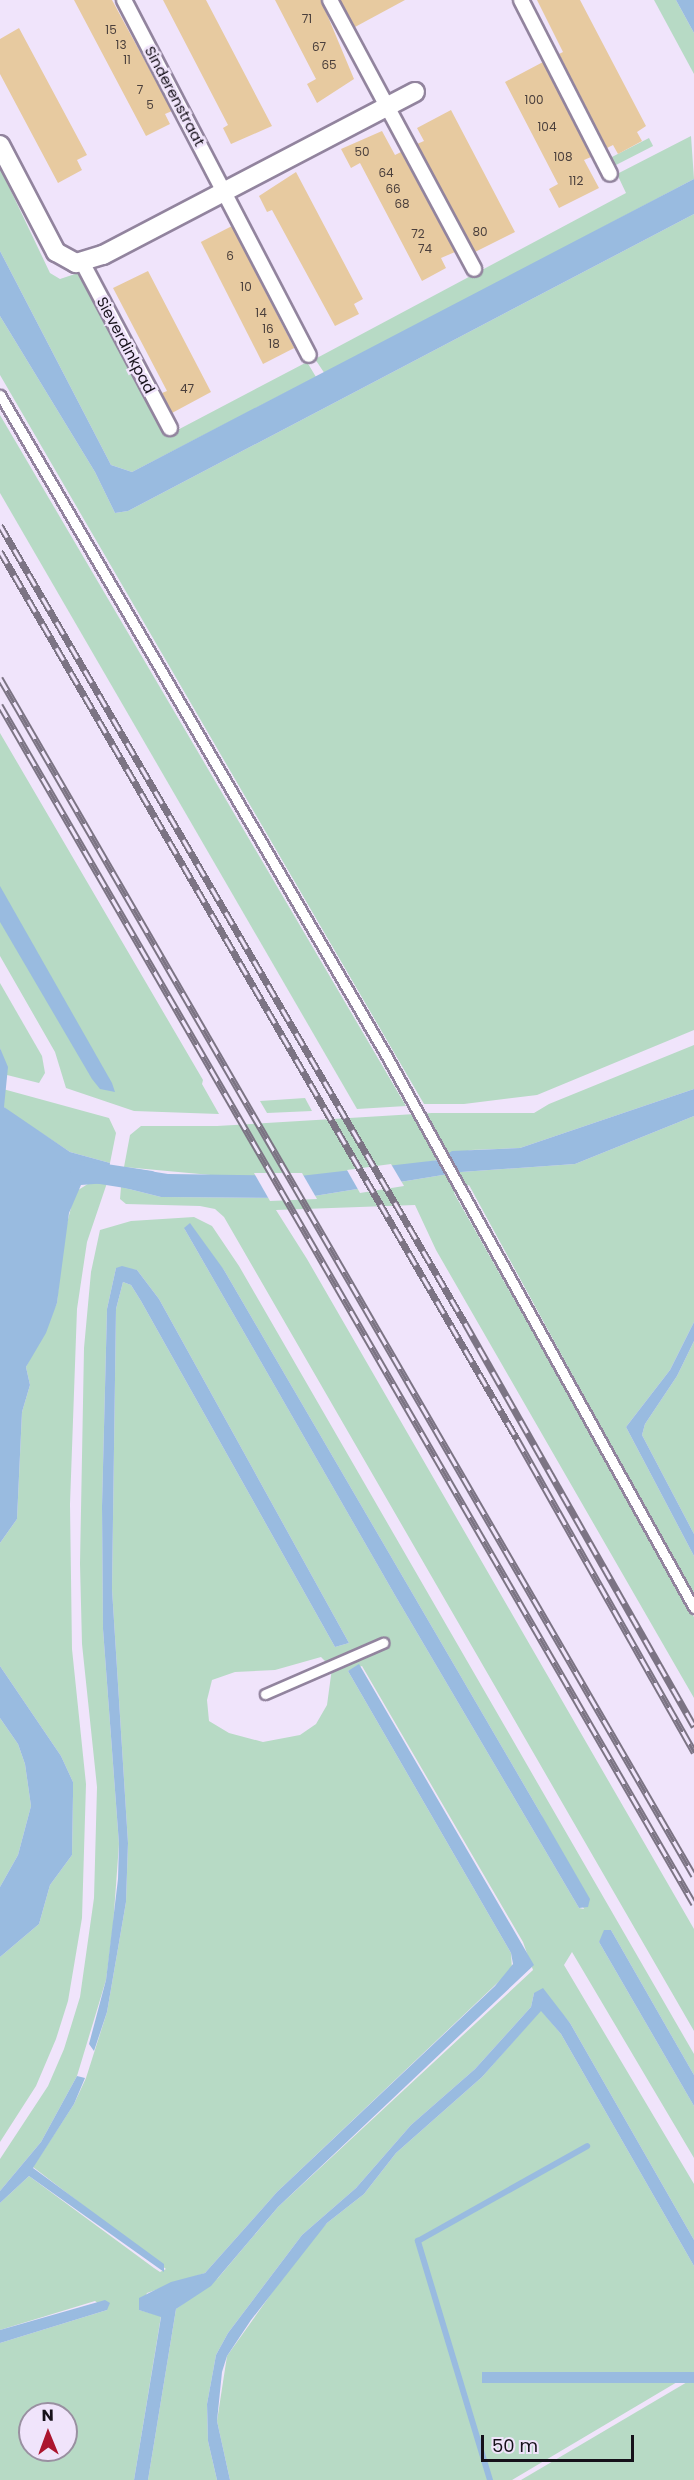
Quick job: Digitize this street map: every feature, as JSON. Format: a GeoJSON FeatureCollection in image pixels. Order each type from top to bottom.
{"type":"FeatureCollection","features":[{"type":"Feature","properties":{"kind":"street","name":"Sinderenstraat"},"geometry":{"type":"LineString","coordinates":[[124,0],[309,356]]}},
{"type":"Feature","properties":{"kind":"street"},"geometry":{"type":"LineString","coordinates":[[330,0],[474,269]]}},
{"type":"Feature","properties":{"kind":"street"},"geometry":{"type":"LineString","coordinates":[[521,0],[610,174]]}},
{"type":"Feature","properties":{"kind":"street"},"geometry":{"type":"LineString","coordinates":[[0,145],[56,252],[70,262],[82,262],[103,255],[416,92]]}},
{"type":"Feature","properties":{"kind":"street","name":"Sieverdinkpad"},"geometry":{"type":"LineString","coordinates":[[82,262],[170,428]]}},
{"type":"Feature","properties":{"kind":"lane"},"geometry":{"type":"LineString","coordinates":[[0,395],[425,1125],[694,1608]]}},
{"type":"Feature","properties":{"kind":"lane"},"geometry":{"type":"LineString","coordinates":[[265,1694],[383,1643]]}},
{"type":"Feature","properties":{"kind":"green space"},"geometry":{"type":"Polygon","coordinates":[[[654,0],[676,0],[694,33],[694,74],[654,0]]]}},
{"type":"Feature","properties":{"kind":"green space"},"geometry":{"type":"Polygon","coordinates":[[[691,136],[694,179],[325,374],[315,359],[626,193],[617,174],[691,136]]]}},
{"type":"Feature","properties":{"kind":"green space"},"geometry":{"type":"Polygon","coordinates":[[[649,138],[653,146],[612,167],[608,159],[649,138]]]}},
{"type":"Feature","properties":{"kind":"green space"},"geometry":{"type":"Polygon","coordinates":[[[0,168],[50,273],[60,279],[81,272],[168,435],[307,362],[316,377],[132,472],[111,465],[0,251],[0,168]]]}},
{"type":"Feature","properties":{"kind":"green space"},"geometry":{"type":"Polygon","coordinates":[[[694,214],[694,1030],[537,1095],[464,1104],[424,1104],[0,375],[0,316],[95,472],[115,513],[128,511],[694,214]]]}},
{"type":"Feature","properties":{"kind":"green space"},"geometry":{"type":"Polygon","coordinates":[[[0,415],[406,1106],[357,1109],[0,493],[0,415]]]}},
{"type":"Feature","properties":{"kind":"green space"},"geometry":{"type":"Polygon","coordinates":[[[0,733],[203,1080],[202,1084],[219,1114],[134,1111],[66,1088],[55,1052],[0,956],[0,733]]]}},
{"type":"Feature","properties":{"kind":"green space"},"geometry":{"type":"Polygon","coordinates":[[[0,983],[42,1056],[45,1073],[39,1083],[7,1075],[0,1048],[0,983]]]}},
{"type":"Feature","properties":{"kind":"green space"},"geometry":{"type":"Polygon","coordinates":[[[694,1045],[694,1089],[520,1148],[471,1150],[439,1160],[337,1177],[254,1179],[124,1167],[130,1135],[141,1126],[217,1126],[432,1113],[534,1113],[549,1104],[694,1045]]]}},
{"type":"Feature","properties":{"kind":"green space"},"geometry":{"type":"Polygon","coordinates":[[[3,1089],[109,1118],[116,1133],[110,1163],[70,1152],[8,1111],[4,1107],[3,1089]]]}},
{"type":"Feature","properties":{"kind":"green space"},"geometry":{"type":"Polygon","coordinates":[[[305,1098],[312,1111],[267,1113],[260,1101],[305,1098]]]}},
{"type":"Feature","properties":{"kind":"green space"},"geometry":{"type":"Polygon","coordinates":[[[694,1116],[694,1322],[670,1370],[626,1427],[694,1556],[694,1598],[469,1185],[454,1193],[694,1617],[694,1698],[436,1250],[415,1205],[276,1210],[307,1259],[694,1929],[694,2031],[224,1217],[215,1209],[200,1206],[126,1204],[120,1199],[121,1187],[161,1197],[302,1198],[461,1172],[575,1164],[694,1116]]]}},
{"type":"Feature","properties":{"kind":"green space"},"geometry":{"type":"Polygon","coordinates":[[[91,1182],[107,1183],[87,1242],[77,1309],[70,1504],[72,1649],[86,1784],[82,1918],[68,2001],[56,2039],[36,2086],[0,2142],[0,1957],[39,1924],[50,1885],[72,1855],[73,1782],[61,1756],[0,1666],[0,1543],[17,1519],[22,1412],[30,1385],[26,1367],[57,1303],[63,1239],[75,1192],[91,1182]]]}},
{"type":"Feature","properties":{"kind":"green space"},"geometry":{"type":"Polygon","coordinates":[[[194,1217],[212,1226],[239,1266],[694,2054],[694,2075],[611,1930],[599,1942],[694,2106],[694,2158],[572,1952],[564,1965],[694,2184],[694,2240],[570,2023],[559,2010],[534,1993],[531,2007],[475,2069],[411,2125],[356,2188],[302,2235],[228,2333],[216,2355],[207,2404],[208,2441],[217,2480],[148,2480],[176,2309],[218,2278],[278,2207],[533,1970],[523,1942],[362,1666],[348,1671],[511,1953],[512,1969],[277,2192],[205,2273],[147,2293],[139,2310],[161,2316],[134,2480],[0,2480],[0,2343],[107,2310],[95,2301],[0,2330],[0,2203],[29,2176],[154,2268],[160,2272],[166,2269],[33,2167],[74,2104],[86,2078],[107,2012],[126,1902],[128,1843],[112,1589],[116,1309],[123,1282],[131,1285],[141,1301],[335,1647],[349,1643],[159,1299],[137,1270],[116,1268],[107,1309],[102,1506],[103,1629],[119,1844],[113,1926],[106,1980],[77,2076],[41,2142],[0,2191],[0,2159],[48,2086],[64,2049],[80,1997],[94,1898],[97,1787],[82,1644],[80,1564],[84,1348],[91,1272],[100,1230],[131,1221],[194,1217]],[[184,1228],[396,1597],[579,1908],[584,1909],[541,1814],[224,1270],[184,1228]],[[321,1657],[275,1670],[235,1672],[212,1680],[207,1700],[209,1721],[229,1733],[263,1742],[300,1735],[316,1724],[327,1705],[332,1668],[321,1657]]]}},
{"type":"Feature","properties":{"kind":"green space"},"geometry":{"type":"Polygon","coordinates":[[[694,1341],[694,1534],[642,1435],[645,1424],[677,1376],[694,1341]]]}},
{"type":"Feature","properties":{"kind":"green space"},"geometry":{"type":"Polygon","coordinates":[[[0,1718],[18,1744],[25,1764],[31,1806],[18,1855],[0,1887],[0,1718]]]}},
{"type":"Feature","properties":{"kind":"green space"},"geometry":{"type":"Polygon","coordinates":[[[541,2010],[561,2034],[694,2266],[694,2372],[512,2480],[230,2480],[217,2421],[227,2356],[303,2249],[327,2223],[364,2194],[396,2153],[482,2077],[541,2010]]]}},
{"type":"Feature","properties":{"kind":"green space"},"geometry":{"type":"Polygon","coordinates":[[[694,2378],[694,2480],[521,2480],[694,2378]]]}},
{"type":"Feature","properties":{"kind":"water"},"geometry":{"type":"Polygon","coordinates":[[[676,0],[694,0],[694,33],[676,0]]]}},
{"type":"Feature","properties":{"kind":"water"},"geometry":{"type":"Polygon","coordinates":[[[694,179],[694,214],[128,511],[115,513],[95,472],[0,316],[0,251],[111,465],[132,472],[694,179]]]}},
{"type":"Feature","properties":{"kind":"water"},"geometry":{"type":"Polygon","coordinates":[[[0,886],[115,1092],[100,1089],[92,1079],[0,922],[0,886]]]}},
{"type":"Feature","properties":{"kind":"water"},"geometry":{"type":"Polygon","coordinates":[[[0,1048],[8,1067],[4,1107],[70,1152],[110,1163],[107,1183],[81,1185],[69,1213],[57,1303],[46,1333],[26,1367],[30,1385],[22,1412],[17,1519],[0,1543],[0,1048]]]}},
{"type":"Feature","properties":{"kind":"water"},"geometry":{"type":"Polygon","coordinates":[[[694,1089],[694,1116],[575,1164],[461,1172],[302,1198],[161,1197],[121,1187],[124,1167],[168,1174],[300,1176],[439,1160],[452,1151],[520,1148],[694,1089]]]}},
{"type":"Feature","properties":{"kind":"water"},"geometry":{"type":"Polygon","coordinates":[[[190,1223],[224,1270],[541,1814],[590,1899],[588,1907],[579,1908],[396,1597],[184,1228],[190,1223]]]}},
{"type":"Feature","properties":{"kind":"water"},"geometry":{"type":"Polygon","coordinates":[[[122,1266],[137,1270],[159,1299],[349,1643],[335,1647],[141,1301],[131,1285],[123,1282],[116,1309],[112,1589],[128,1843],[126,1902],[107,2012],[94,2051],[89,2044],[106,1980],[118,1879],[119,1844],[103,1629],[102,1506],[107,1309],[116,1268],[122,1266]]]}},
{"type":"Feature","properties":{"kind":"water"},"geometry":{"type":"Polygon","coordinates":[[[694,1322],[694,1341],[677,1376],[645,1424],[642,1435],[694,1534],[694,1556],[626,1427],[670,1370],[694,1322]]]}},
{"type":"Feature","properties":{"kind":"water"},"geometry":{"type":"Polygon","coordinates":[[[359,1664],[534,1965],[278,2207],[211,2286],[176,2309],[148,2480],[134,2480],[161,2317],[139,2310],[139,2298],[171,2282],[205,2273],[277,2192],[495,1986],[513,1964],[511,1953],[348,1671],[359,1664]]]}},
{"type":"Feature","properties":{"kind":"water"},"geometry":{"type":"Polygon","coordinates":[[[0,1666],[61,1756],[73,1782],[73,1795],[72,1855],[50,1885],[39,1924],[0,1957],[0,1887],[18,1855],[31,1806],[25,1764],[18,1744],[0,1718],[0,1666]]]}},
{"type":"Feature","properties":{"kind":"water"},"geometry":{"type":"Polygon","coordinates":[[[604,1930],[611,1930],[694,2075],[694,2106],[599,1942],[604,1930]]]}},
{"type":"Feature","properties":{"kind":"water"},"geometry":{"type":"Polygon","coordinates":[[[543,1988],[570,2023],[694,2240],[694,2266],[561,2034],[541,2011],[482,2077],[396,2153],[364,2194],[327,2223],[251,2320],[227,2356],[222,2372],[217,2421],[230,2480],[217,2480],[208,2441],[207,2404],[216,2355],[228,2333],[302,2235],[356,2188],[411,2125],[475,2069],[531,2007],[534,1993],[543,1988]]]}},
{"type":"Feature","properties":{"kind":"water"},"geometry":{"type":"Polygon","coordinates":[[[77,2076],[85,2078],[74,2104],[33,2168],[164,2264],[164,2272],[29,2176],[0,2203],[0,2191],[41,2142],[77,2076]]]}},
{"type":"Feature","properties":{"kind":"water"},"geometry":{"type":"Polygon","coordinates":[[[105,2300],[110,2303],[107,2310],[0,2343],[0,2330],[105,2300]]]}},
{"type":"Feature","properties":{"kind":"water"},"geometry":{"type":"Polygon","coordinates":[[[482,2372],[694,2372],[694,2383],[482,2383],[482,2372]]]}},
{"type":"Feature","properties":{"kind":"pier"},"geometry":{"type":"Polygon","coordinates":[[[391,1164],[404,1186],[360,1193],[347,1170],[391,1164]]]}},
{"type":"Feature","properties":{"kind":"pier"},"geometry":{"type":"Polygon","coordinates":[[[254,1173],[302,1173],[317,1199],[270,1201],[254,1173]]]}},
{"type":"Feature","properties":{"kind":"building"},"geometry":{"type":"Polygon","coordinates":[[[74,0],[112,0],[172,111],[165,114],[170,124],[146,136],[74,0]]]}},
{"type":"Feature","properties":{"kind":"building"},"geometry":{"type":"Polygon","coordinates":[[[163,0],[206,0],[272,126],[231,144],[223,128],[228,125],[163,0]]]}},
{"type":"Feature","properties":{"kind":"building"},"geometry":{"type":"Polygon","coordinates":[[[275,0],[321,0],[354,79],[317,103],[307,84],[316,79],[275,0]]]}},
{"type":"Feature","properties":{"kind":"building"},"geometry":{"type":"Polygon","coordinates":[[[340,0],[405,0],[355,27],[340,0]]]}},
{"type":"Feature","properties":{"kind":"building"},"geometry":{"type":"Polygon","coordinates":[[[537,0],[580,0],[646,126],[637,132],[642,141],[618,154],[613,145],[607,148],[559,54],[563,52],[537,0]]]}},
{"type":"Feature","properties":{"kind":"building"},"geometry":{"type":"Polygon","coordinates":[[[19,28],[87,155],[77,160],[82,170],[58,183],[0,74],[0,39],[19,28]]]}},
{"type":"Feature","properties":{"kind":"building"},"geometry":{"type":"Polygon","coordinates":[[[543,62],[591,157],[584,160],[599,188],[559,208],[549,189],[558,184],[505,82],[543,62]]]}},
{"type":"Feature","properties":{"kind":"building"},"geometry":{"type":"Polygon","coordinates":[[[451,110],[515,232],[475,252],[417,144],[424,141],[417,128],[451,110]]]}},
{"type":"Feature","properties":{"kind":"building"},"geometry":{"type":"Polygon","coordinates":[[[382,131],[395,155],[401,152],[455,252],[441,258],[446,268],[422,281],[360,163],[351,168],[341,149],[382,131]]]}},
{"type":"Feature","properties":{"kind":"building"},"geometry":{"type":"Polygon","coordinates":[[[296,172],[363,299],[354,304],[359,314],[335,326],[272,210],[267,212],[259,196],[296,172]]]}},
{"type":"Feature","properties":{"kind":"building"},"geometry":{"type":"Polygon","coordinates":[[[232,226],[294,348],[263,364],[201,242],[232,226]]]}},
{"type":"Feature","properties":{"kind":"building"},"geometry":{"type":"Polygon","coordinates":[[[148,271],[211,392],[172,413],[162,393],[167,391],[113,288],[148,271]]]}},
{"type":"Feature","properties":{"kind":"waterway"},"geometry":{"type":"LineString","coordinates":[[80,1170],[150,1181]]}},
{"type":"Feature","properties":{"kind":"waterway"},"geometry":{"type":"LineString","coordinates":[[490,2480],[418,2241],[587,2146]]}},
{"type":"Feature","properties":{"kind":"railway"},"geometry":{"type":"LineString","coordinates":[[0,525],[465,1323],[694,1726]]}},
{"type":"Feature","properties":{"kind":"railway"},"geometry":{"type":"LineString","coordinates":[[0,551],[517,1439],[694,1752]]}},
{"type":"Feature","properties":{"kind":"railway"},"geometry":{"type":"LineString","coordinates":[[0,678],[694,1876]]}},
{"type":"Feature","properties":{"kind":"railway"},"geometry":{"type":"LineString","coordinates":[[0,705],[694,1904]]}}]}
